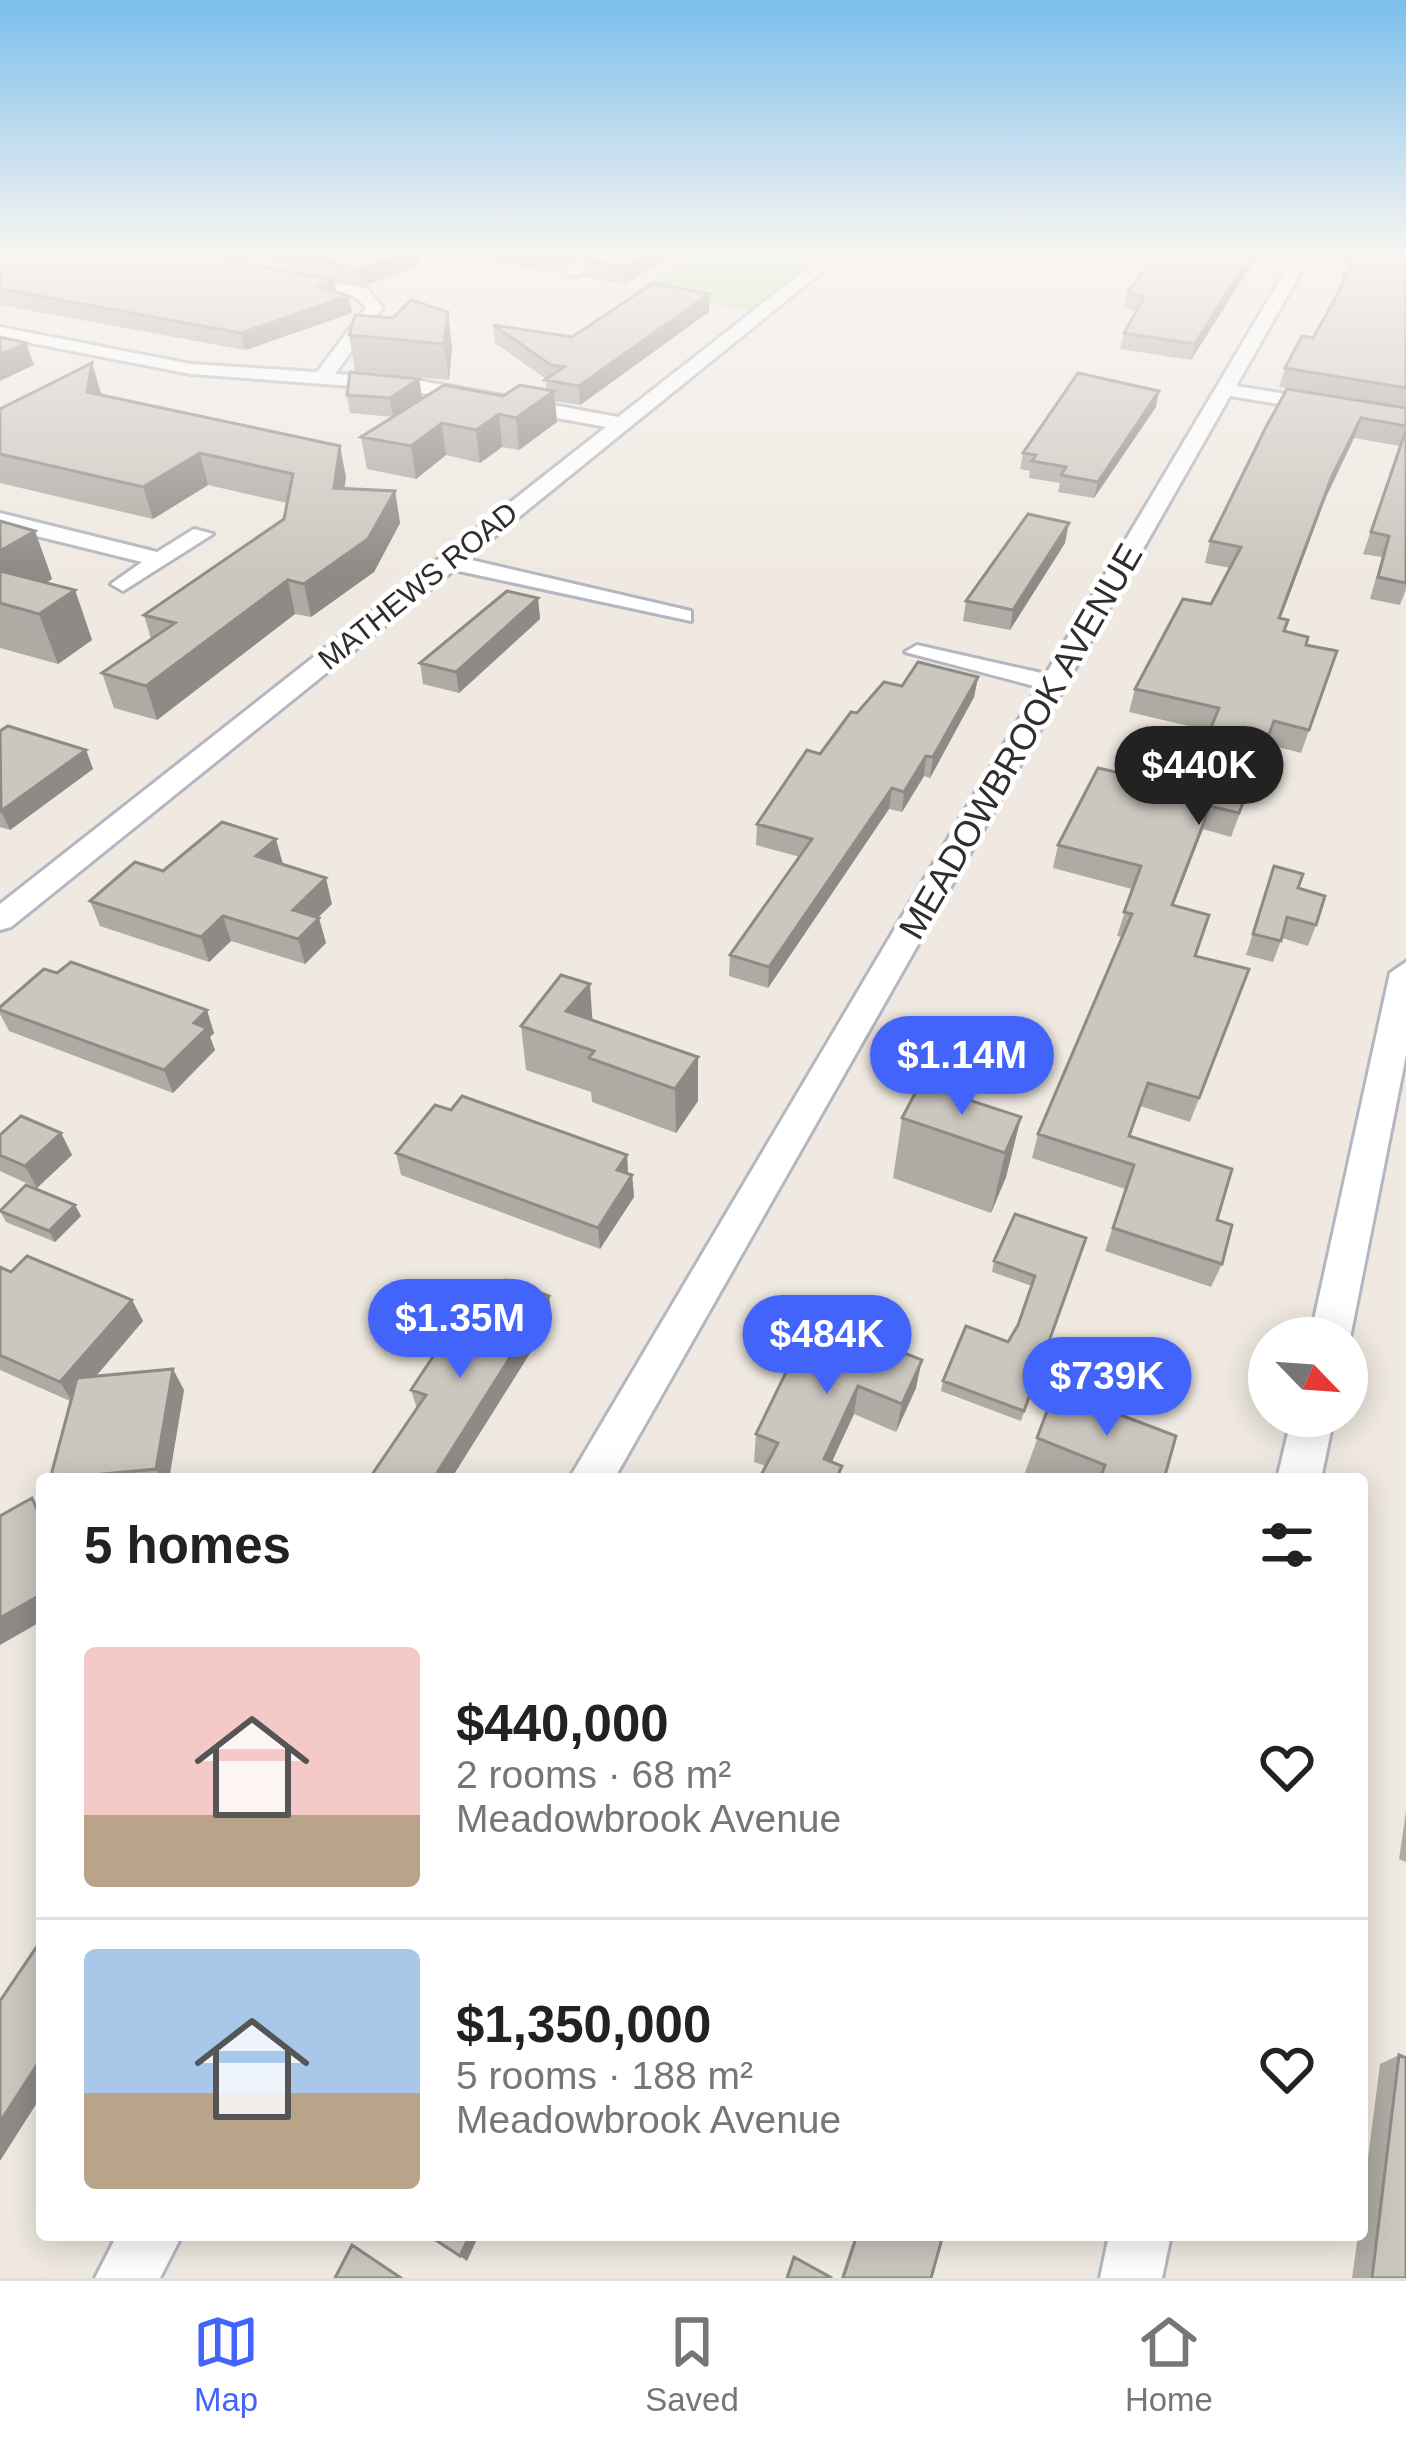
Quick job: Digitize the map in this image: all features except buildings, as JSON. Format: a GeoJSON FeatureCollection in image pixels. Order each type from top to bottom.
{"type":"FeatureCollection","features":[{"type":"Feature","properties":{"kind":"street"},"geometry":{"type":"LineString","coordinates":[[80,371],[106,359]]}},
{"type":"Feature","properties":{"kind":"street"},"geometry":{"type":"LineString","coordinates":[[138,359],[190,369],[447,390],[622,424]]}},
{"type":"Feature","properties":{"kind":"street"},"geometry":{"type":"LineString","coordinates":[[322,378],[337,359]]}},
{"type":"Feature","properties":{"kind":"street","name":"MATHEWS ROAD"},"geometry":{"type":"LineString","coordinates":[[0,920],[703,359]]}},
{"type":"Feature","properties":{"kind":"street","name":"MEADOWBROOK AVENUE"},"geometry":{"type":"LineString","coordinates":[[594,1473],[1243,359]]}},
{"type":"Feature","properties":{"kind":"street"},"geometry":{"type":"LineString","coordinates":[[1225,390],[1406,419]]}},
{"type":"Feature","properties":{"kind":"street"},"geometry":{"type":"LineString","coordinates":[[0,520],[160,560]]}},
{"type":"Feature","properties":{"kind":"street"},"geometry":{"type":"LineString","coordinates":[[123,584],[202,534]]}},
{"type":"Feature","properties":{"kind":"street"},"geometry":{"type":"LineString","coordinates":[[450,562],[683,616]]}},
{"type":"Feature","properties":{"kind":"street"},"geometry":{"type":"LineString","coordinates":[[917,652],[1054,683]]}},
{"type":"Feature","properties":{"kind":"street"},"geometry":{"type":"LineString","coordinates":[[1334,1317],[1406,973]]}},
{"type":"Feature","properties":{"kind":"street"},"geometry":{"type":"LineString","coordinates":[[1300,1473],[1308,1437]]}},
{"type":"Feature","properties":{"kind":"street"},"geometry":{"type":"LineString","coordinates":[[126,2278],[148,2241]]}},
{"type":"Feature","properties":{"kind":"street"},"geometry":{"type":"LineString","coordinates":[[1131,2278],[1139,2241]]}}]}
